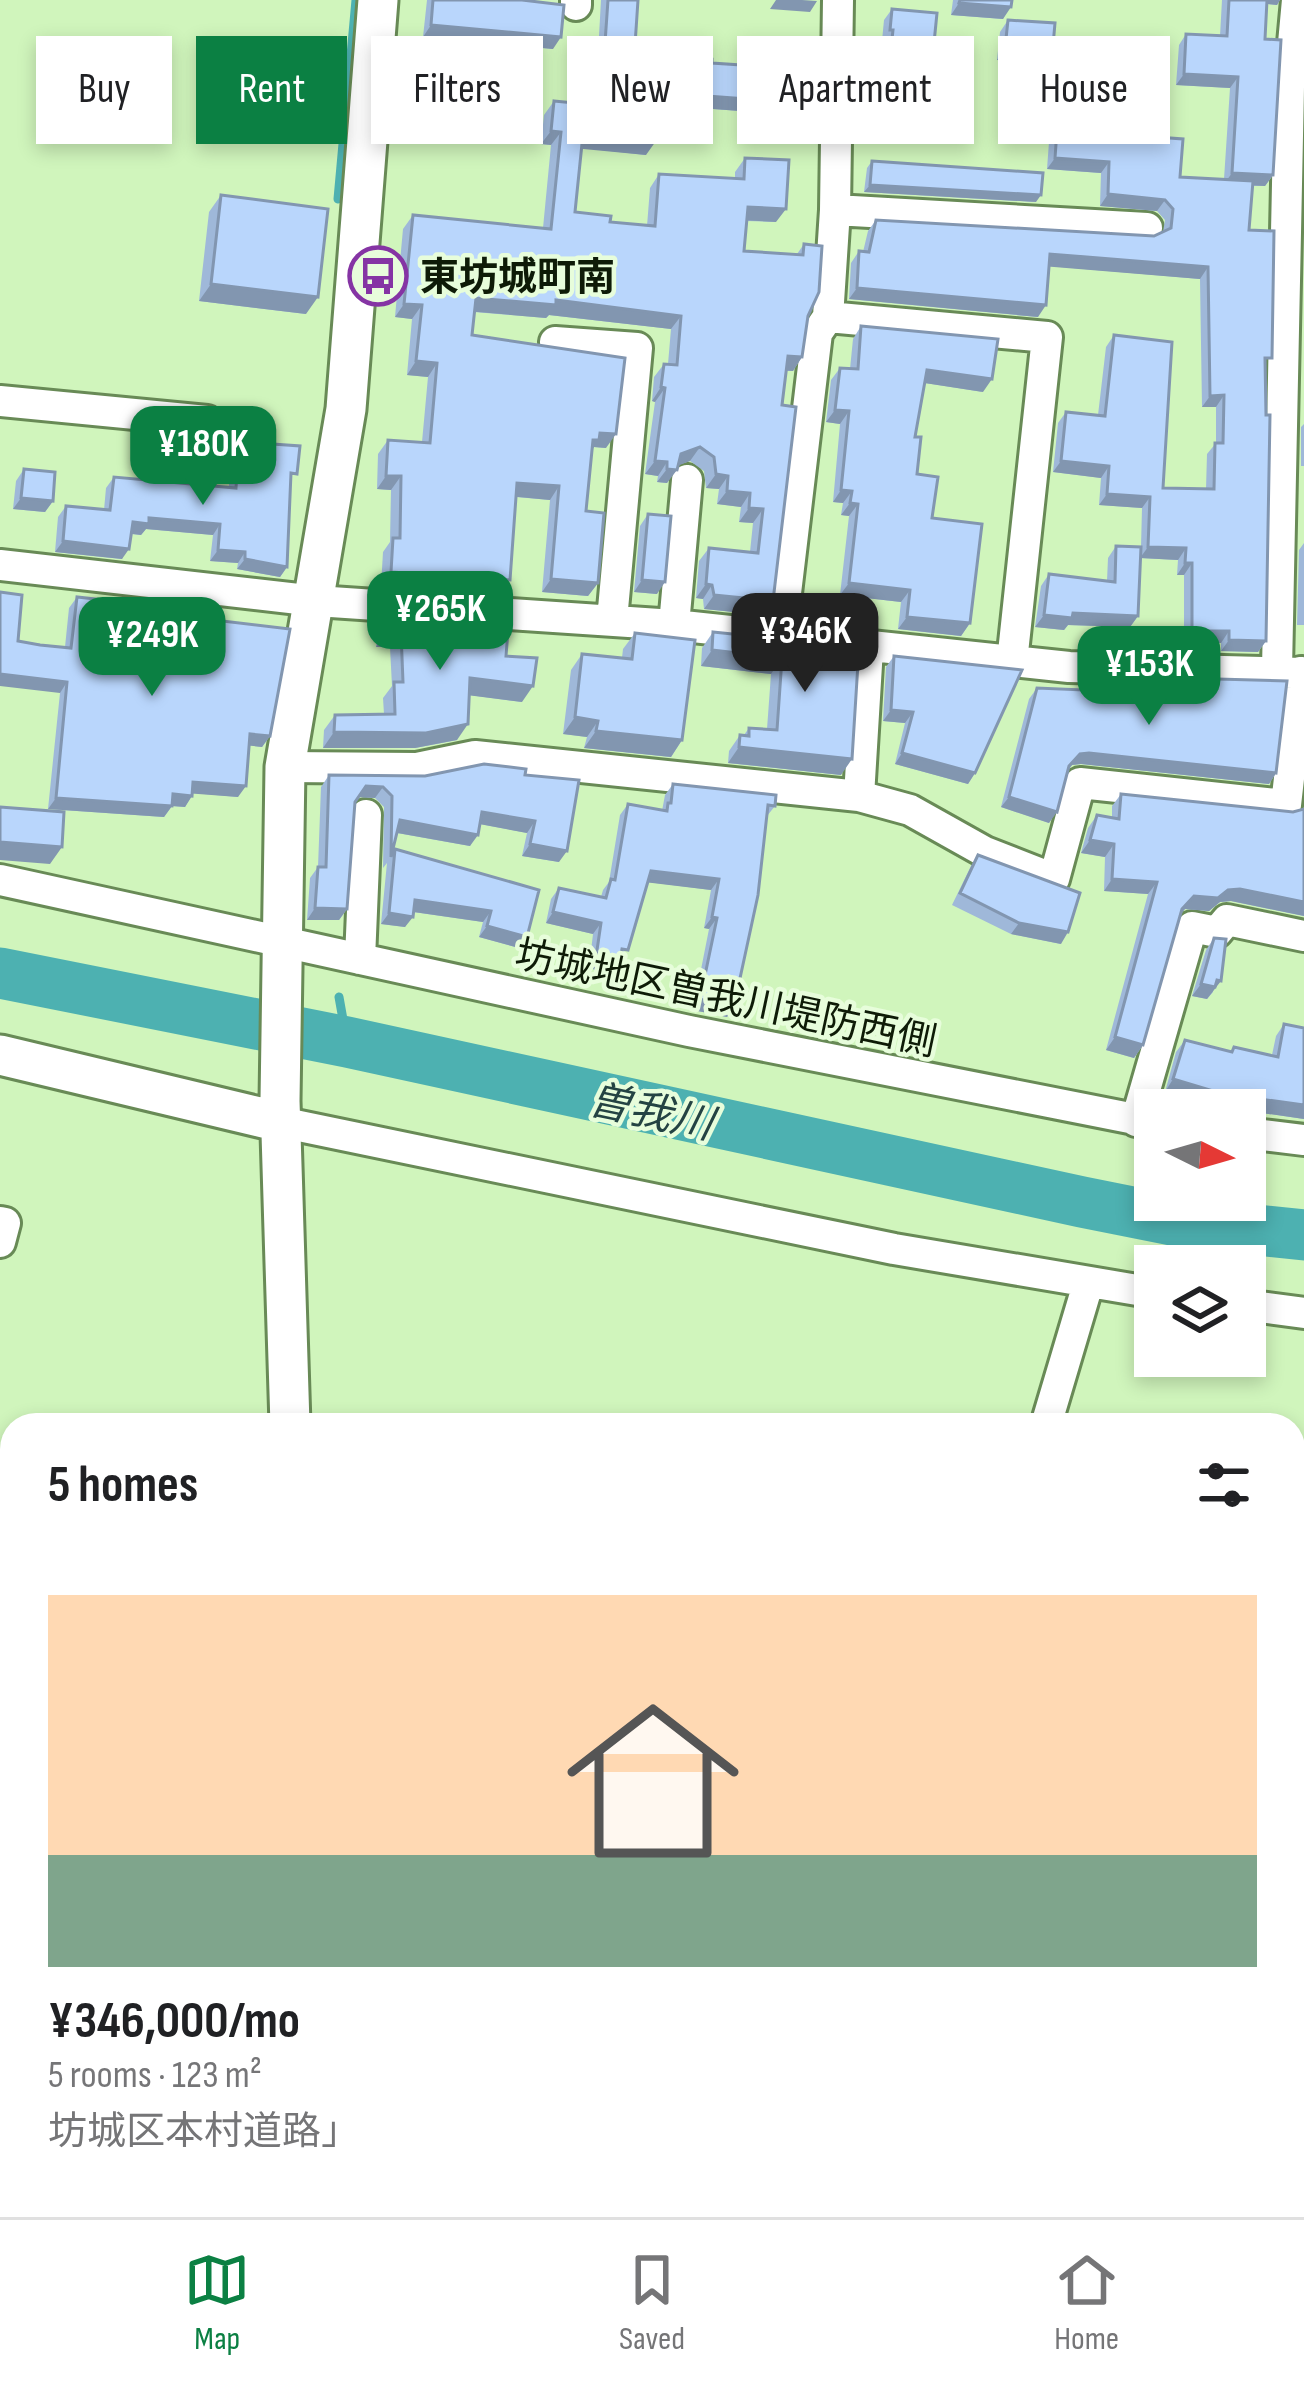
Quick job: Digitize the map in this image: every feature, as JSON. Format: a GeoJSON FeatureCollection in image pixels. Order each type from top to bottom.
{"type":"FeatureCollection","features":[{"type":"Feature","properties":{"kind":"street"},"geometry":{"type":"LineString","coordinates":[[290,1413],[280,1112],[285,767],[346,409],[378,0]]}},
{"type":"Feature","properties":{"kind":"street"},"geometry":{"type":"LineString","coordinates":[[781,635],[817,333],[828,317],[835,210],[838,0]]}},
{"type":"Feature","properties":{"kind":"street"},"geometry":{"type":"LineString","coordinates":[[285,767],[417,768],[476,756],[860,796],[910,810],[985,852],[1054,879],[1080,783],[1295,807],[1297,0]]}},
{"type":"Feature","properties":{"kind":"street"},"geometry":{"type":"LineString","coordinates":[[835,210],[1147,228]]}},
{"type":"Feature","properties":{"kind":"street"},"geometry":{"type":"LineString","coordinates":[[828,317],[1047,338],[1012,662]]}},
{"type":"Feature","properties":{"kind":"street"},"geometry":{"type":"LineString","coordinates":[[555,342],[637,348],[612,620]]}},
{"type":"Feature","properties":{"kind":"street"},"geometry":{"type":"LineString","coordinates":[[0,401],[207,421]]}},
{"type":"Feature","properties":{"kind":"street"},"geometry":{"type":"LineString","coordinates":[[674,625],[687,480]]}},
{"type":"Feature","properties":{"kind":"street"},"geometry":{"type":"LineString","coordinates":[[0,566],[316,601],[674,625],[1069,667],[1294,671]]}},
{"type":"Feature","properties":{"kind":"street"},"geometry":{"type":"LineString","coordinates":[[860,796],[868,648]]}},
{"type":"Feature","properties":{"kind":"street"},"geometry":{"type":"LineString","coordinates":[[359,959],[365,815]]}},
{"type":"Feature","properties":{"kind":"street","name":"坊城地区曽我川堤防西側"},"geometry":{"type":"LineString","coordinates":[[0,880],[282,949],[359,959],[1134,1120]]}},
{"type":"Feature","properties":{"kind":"street"},"geometry":{"type":"LineString","coordinates":[[1153,1089],[1192,927],[1217,932],[1227,920],[1304,936]]}},
{"type":"Feature","properties":{"kind":"street"},"geometry":{"type":"LineString","coordinates":[[0,1055],[280,1112],[895,1249],[1134,1290]]}},
{"type":"Feature","properties":{"kind":"street"},"geometry":{"type":"LineString","coordinates":[[1266,1135],[1304,1140]]}},
{"type":"Feature","properties":{"kind":"street"},"geometry":{"type":"LineString","coordinates":[[0,1222],[5,1223],[0,1243]]}},
{"type":"Feature","properties":{"kind":"street"},"geometry":{"type":"LineString","coordinates":[[1050,1413],[1088,1284]]}},
{"type":"Feature","properties":{"kind":"street"},"geometry":{"type":"LineString","coordinates":[[1266,1308],[1304,1313]]}},
{"type":"Feature","properties":{"kind":"building"},"geometry":{"type":"Polygon","coordinates":[[[433,0],[564,5],[561,37],[431,25],[433,0]]]}},
{"type":"Feature","properties":{"kind":"building"},"geometry":{"type":"Polygon","coordinates":[[[608,0],[638,0],[636,36],[605,36],[608,0]]]}},
{"type":"Feature","properties":{"kind":"building"},"geometry":{"type":"Polygon","coordinates":[[[960,0],[1012,0],[1011,7],[960,0]]]}},
{"type":"Feature","properties":{"kind":"building"},"geometry":{"type":"Polygon","coordinates":[[[1229,0],[1267,0],[1265,39],[1281,40],[1273,175],[1232,173],[1238,77],[1184,74],[1186,34],[1227,36],[1229,0]]]}},
{"type":"Feature","properties":{"kind":"building"},"geometry":{"type":"Polygon","coordinates":[[[892,9],[937,13],[935,36],[892,36],[892,9]]]}},
{"type":"Feature","properties":{"kind":"building"},"geometry":{"type":"Polygon","coordinates":[[[1008,20],[1055,23],[1054,36],[1006,36],[1008,20]]]}},
{"type":"Feature","properties":{"kind":"building"},"geometry":{"type":"Polygon","coordinates":[[[713,63],[737,65],[737,98],[713,96],[713,63]]]}},
{"type":"Feature","properties":{"kind":"building"},"geometry":{"type":"Polygon","coordinates":[[[554,101],[567,102],[567,144],[582,144],[575,212],[611,216],[610,222],[655,226],[659,174],[744,179],[745,158],[789,160],[786,209],[748,207],[744,251],[803,255],[804,244],[822,246],[819,292],[808,316],[802,357],[788,356],[782,405],[796,407],[773,601],[714,595],[712,585],[706,584],[709,548],[758,553],[763,509],[749,508],[750,493],[727,491],[728,476],[716,474],[714,457],[700,447],[681,454],[677,470],[667,469],[667,462],[655,461],[664,364],[677,365],[681,316],[556,300],[556,305],[476,298],[472,335],[625,358],[616,434],[600,433],[599,440],[593,440],[586,511],[604,513],[598,583],[551,579],[559,486],[517,483],[510,580],[391,572],[393,538],[400,538],[401,476],[386,476],[388,440],[430,443],[437,363],[416,361],[422,305],[404,304],[413,215],[551,229],[561,132],[551,131],[554,101]]]}},
{"type":"Feature","properties":{"kind":"building"},"geometry":{"type":"Polygon","coordinates":[[[1170,138],[1183,139],[1180,177],[1253,181],[1249,230],[1274,231],[1272,358],[1265,358],[1266,415],[1270,415],[1266,641],[1229,640],[1229,631],[1192,631],[1192,563],[1185,563],[1186,548],[1148,547],[1150,497],[1107,494],[1109,466],[1061,461],[1066,412],[1105,416],[1114,335],[1172,342],[1163,488],[1214,489],[1215,443],[1223,443],[1224,395],[1210,396],[1208,267],[1050,254],[1046,305],[857,288],[859,251],[869,252],[876,220],[1154,236],[1171,228],[1173,209],[1165,200],[1108,194],[1109,162],[1055,158],[1056,144],[1170,144],[1170,138]]]}},
{"type":"Feature","properties":{"kind":"building"},"geometry":{"type":"Polygon","coordinates":[[[872,161],[1043,173],[1041,195],[870,185],[872,161]]]}},
{"type":"Feature","properties":{"kind":"building"},"geometry":{"type":"Polygon","coordinates":[[[221,195],[328,209],[318,297],[211,284],[221,195]]]}},
{"type":"Feature","properties":{"kind":"building"},"geometry":{"type":"Polygon","coordinates":[[[861,326],[998,339],[992,379],[927,370],[915,437],[921,437],[917,474],[938,477],[932,518],[982,524],[970,623],[907,617],[910,590],[849,583],[858,504],[850,503],[852,491],[841,490],[849,411],[835,410],[840,368],[858,369],[861,326]]]}},
{"type":"Feature","properties":{"kind":"building"},"geometry":{"type":"Polygon","coordinates":[[[258,443],[300,446],[297,474],[291,473],[287,567],[245,559],[245,552],[218,550],[220,524],[149,518],[149,524],[133,522],[129,549],[63,541],[66,506],[110,510],[114,477],[236,488],[237,472],[251,473],[253,447],[258,443]]]}},
{"type":"Feature","properties":{"kind":"building"},"geometry":{"type":"Polygon","coordinates":[[[24,469],[55,472],[53,501],[21,498],[24,469]]]}},
{"type":"Feature","properties":{"kind":"building"},"geometry":{"type":"Polygon","coordinates":[[[648,514],[671,516],[665,582],[642,580],[648,514]]]}},
{"type":"Feature","properties":{"kind":"building"},"geometry":{"type":"Polygon","coordinates":[[[1116,546],[1141,547],[1138,616],[1044,615],[1049,574],[1115,582],[1116,546]]]}},
{"type":"Feature","properties":{"kind":"building"},"geometry":{"type":"Polygon","coordinates":[[[0,592],[22,595],[18,641],[40,645],[71,648],[77,597],[105,600],[105,607],[290,629],[270,736],[250,734],[246,786],[193,782],[192,796],[173,794],[172,806],[56,798],[67,682],[0,674],[0,592]]]}},
{"type":"Feature","properties":{"kind":"building"},"geometry":{"type":"Polygon","coordinates":[[[389,609],[468,614],[468,627],[508,631],[506,656],[537,658],[533,686],[470,678],[468,724],[426,733],[334,732],[335,715],[395,714],[394,682],[403,682],[401,632],[387,632],[389,609]]]}},
{"type":"Feature","properties":{"kind":"building"},"geometry":{"type":"Polygon","coordinates":[[[713,632],[859,647],[852,759],[739,747],[740,735],[749,736],[749,728],[777,730],[782,658],[712,650],[713,632]]]}},
{"type":"Feature","properties":{"kind":"building"},"geometry":{"type":"Polygon","coordinates":[[[635,633],[695,640],[682,740],[596,731],[598,721],[575,717],[582,654],[632,659],[635,633]]]}},
{"type":"Feature","properties":{"kind":"building"},"geometry":{"type":"Polygon","coordinates":[[[894,656],[1022,670],[975,773],[902,753],[913,712],[891,710],[894,656]]]}},
{"type":"Feature","properties":{"kind":"building"},"geometry":{"type":"Polygon","coordinates":[[[1107,676],[1287,681],[1276,773],[1089,753],[1080,754],[1069,766],[1057,812],[1009,797],[1037,688],[1107,691],[1107,676]]]}},
{"type":"Feature","properties":{"kind":"building"},"geometry":{"type":"Polygon","coordinates":[[[484,764],[526,769],[525,775],[579,780],[567,851],[530,844],[535,821],[482,812],[478,835],[400,820],[391,857],[392,796],[383,787],[366,786],[355,802],[347,909],[315,908],[318,867],[326,867],[329,775],[425,776],[484,764]]]}},
{"type":"Feature","properties":{"kind":"building"},"geometry":{"type":"Polygon","coordinates":[[[673,784],[776,795],[775,806],[768,805],[758,895],[734,1006],[700,999],[717,918],[712,917],[719,879],[651,871],[628,950],[622,949],[619,963],[596,957],[601,923],[553,912],[559,888],[606,898],[611,879],[615,880],[628,804],[667,811],[673,784]]]}},
{"type":"Feature","properties":{"kind":"building"},"geometry":{"type":"Polygon","coordinates":[[[1121,794],[1293,812],[1304,809],[1304,902],[1240,889],[1228,890],[1218,898],[1194,896],[1182,909],[1143,1045],[1115,1037],[1157,882],[1112,879],[1114,844],[1090,840],[1097,815],[1119,819],[1121,794]]]}},
{"type":"Feature","properties":{"kind":"building"},"geometry":{"type":"Polygon","coordinates":[[[0,807],[64,812],[62,847],[0,842],[0,807]]]}},
{"type":"Feature","properties":{"kind":"building"},"geometry":{"type":"Polygon","coordinates":[[[395,849],[539,890],[527,937],[487,926],[491,911],[415,900],[413,917],[389,913],[395,849]]]}},
{"type":"Feature","properties":{"kind":"building"},"geometry":{"type":"Polygon","coordinates":[[[978,855],[1080,893],[1068,932],[1019,923],[960,893],[978,855]]]}},
{"type":"Feature","properties":{"kind":"building"},"geometry":{"type":"Polygon","coordinates":[[[1214,938],[1226,939],[1221,981],[1215,987],[1201,984],[1214,938]]]}},
{"type":"Feature","properties":{"kind":"building"},"geometry":{"type":"Polygon","coordinates":[[[1284,1024],[1304,1028],[1304,1105],[1266,1100],[1266,1089],[1206,1089],[1173,1079],[1185,1040],[1278,1057],[1284,1024]]]}},
{"type":"Feature","properties":{"kind":"waterway"},"geometry":{"type":"LineString","coordinates":[[338,199],[356,0]]}},
{"type":"Feature","properties":{"kind":"waterway","name":"曽我川"},"geometry":{"type":"LineString","coordinates":[[0,973],[347,1042],[1082,1202],[1182,1222],[1304,1235]]}},
{"type":"Feature","properties":{"kind":"waterway"},"geometry":{"type":"LineString","coordinates":[[339,997],[347,1042]]}},
{"type":"Feature","properties":{"kind":"place","name":"東坊城町南"},"geometry":{"type":"Point","coordinates":[378,276]}}]}
